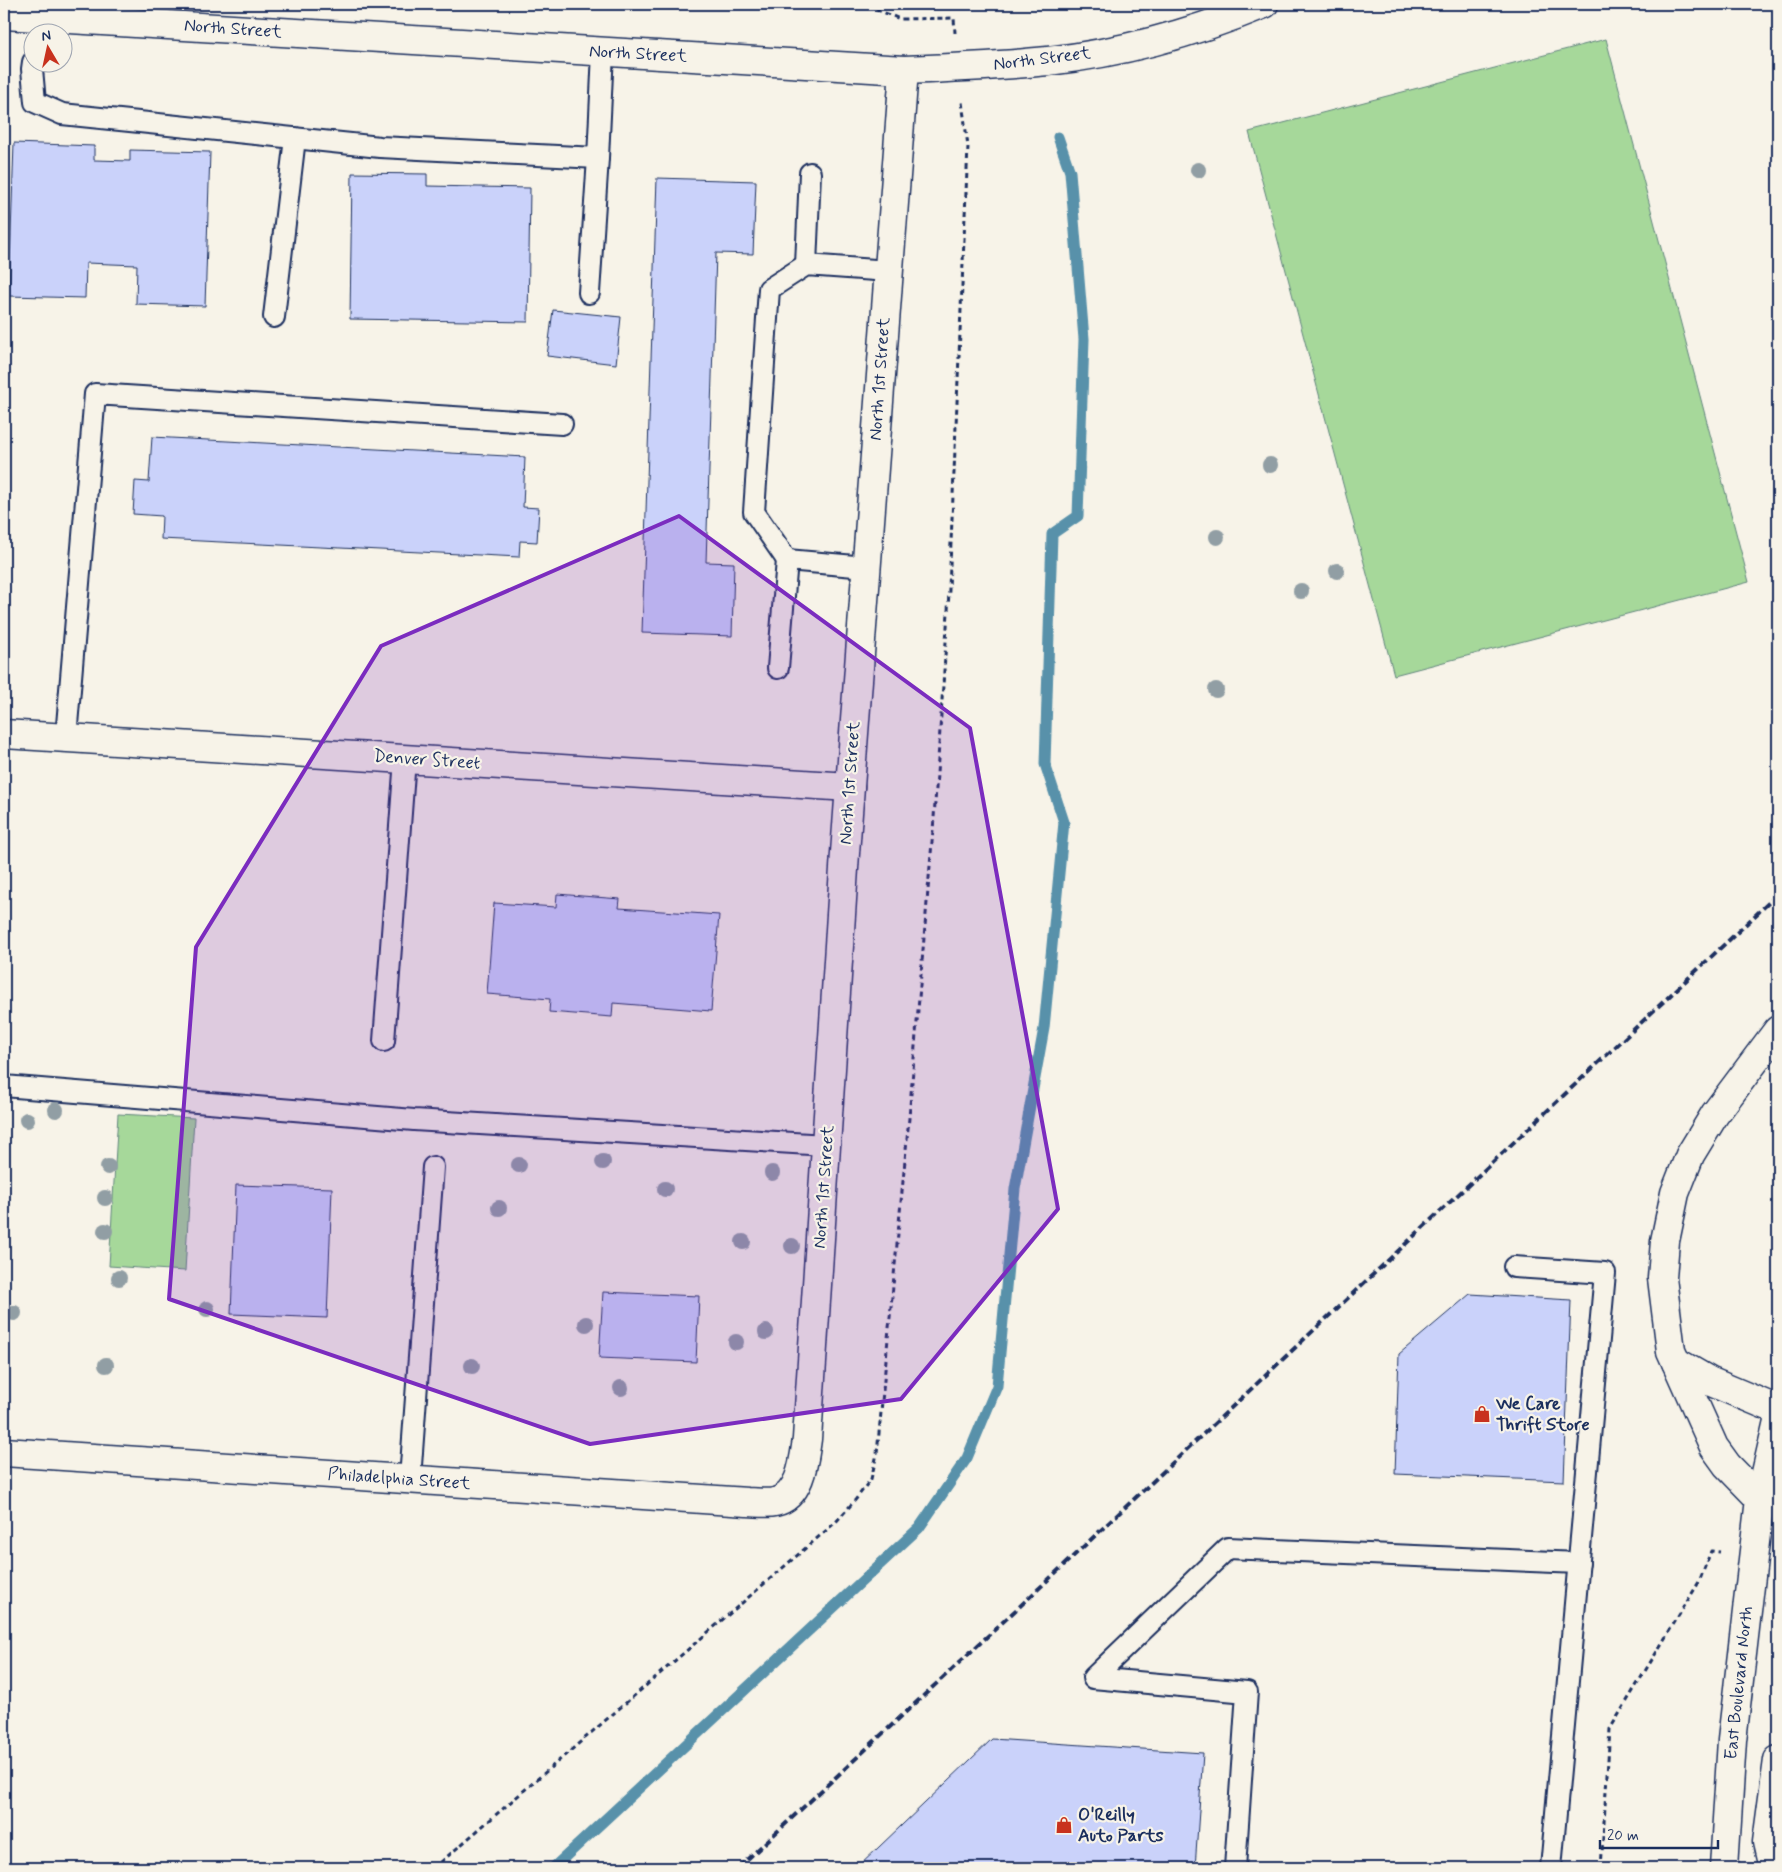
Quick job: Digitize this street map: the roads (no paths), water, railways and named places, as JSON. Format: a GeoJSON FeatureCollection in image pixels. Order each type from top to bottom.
{"type":"FeatureCollection","features":[{"type":"Feature","properties":{"kind":"street","name":"North Street"},"geometry":{"type":"LineString","coordinates":[[4,15],[904,70],[1049,61],[1119,49],[1180,33],[1264,4]]}},
{"type":"Feature","properties":{"kind":"street","name":"North 1st Street"},"geometry":{"type":"LineString","coordinates":[[791,1493],[803,1465],[807,1439],[850,787],[904,70]]}},
{"type":"Feature","properties":{"kind":"street","name":"Denver Street"},"geometry":{"type":"LineString","coordinates":[[4,734],[850,787]]}},
{"type":"Feature","properties":{"kind":"street"},"geometry":{"type":"LineString","coordinates":[[1760,1499],[1727,1465],[1714,1447],[1671,1351],[1662,1278],[1665,1241],[1675,1193],[1690,1155],[1715,1114],[1778,1030]]}},
{"type":"Feature","properties":{"kind":"street"},"geometry":{"type":"LineString","coordinates":[[1676,1362],[1709,1382],[1778,1410]]}},
{"type":"Feature","properties":{"kind":"street","name":"East Boulevard North"},"geometry":{"type":"LineString","coordinates":[[1724,1868],[1732,1740],[1760,1499],[1778,1421]]}},
{"type":"Feature","properties":{"kind":"street","name":"Philadelphia Street"},"geometry":{"type":"LineString","coordinates":[[4,1452],[747,1502],[776,1502],[791,1493]]}},
{"type":"Feature","properties":{"kind":"street"},"geometry":{"type":"LineString","coordinates":[[1772,1868],[1767,1842],[1778,1760]]}},
{"type":"Feature","properties":{"kind":"lane"},"geometry":{"type":"LineString","coordinates":[[589,292],[603,52]]}},
{"type":"Feature","properties":{"kind":"lane"},"geometry":{"type":"LineString","coordinates":[[32,72],[35,102],[62,114],[380,147],[598,158]]}},
{"type":"Feature","properties":{"kind":"lane"},"geometry":{"type":"LineString","coordinates":[[274,317],[295,138]]}},
{"type":"Feature","properties":{"kind":"lane"},"geometry":{"type":"LineString","coordinates":[[806,266],[810,173]]}},
{"type":"Feature","properties":{"kind":"lane"},"geometry":{"type":"LineString","coordinates":[[778,668],[787,560],[754,512],[769,289],[806,266],[888,271]]}},
{"type":"Feature","properties":{"kind":"lane"},"geometry":{"type":"LineString","coordinates":[[66,738],[95,394],[562,424]]}},
{"type":"Feature","properties":{"kind":"lane"},"geometry":{"type":"LineString","coordinates":[[787,560],[866,567]]}},
{"type":"Feature","properties":{"kind":"lane"},"geometry":{"type":"LineString","coordinates":[[384,1041],[405,758]]}},
{"type":"Feature","properties":{"kind":"lane"},"geometry":{"type":"LineString","coordinates":[[4,1086],[414,1120],[826,1145]]}},
{"type":"Feature","properties":{"kind":"lane"},"geometry":{"type":"LineString","coordinates":[[410,1479],[433,1166]]}},
{"type":"Feature","properties":{"kind":"lane"},"geometry":{"type":"LineString","coordinates":[[1514,1267],[1605,1274],[1551,1868]]}},
{"type":"Feature","properties":{"kind":"lane"},"geometry":{"type":"LineString","coordinates":[[1235,1868],[1247,1692],[1093,1678],[1228,1548],[1579,1563]]}},
{"type":"Feature","properties":{"kind":"waterway"},"geometry":{"type":"LineString","coordinates":[[553,1868],[919,1528],[967,1458],[997,1386],[1015,1189],[1044,1028],[1064,822],[1045,764],[1052,534],[1078,516],[1084,339],[1070,172],[1058,137]]}},
{"type":"Feature","properties":{"kind":"railway"},"geometry":{"type":"LineString","coordinates":[[738,1868],[1033,1594],[1778,894]]}},
{"type":"Feature","properties":{"kind":"place","name":"We Care Thrift Store"},"geometry":{"type":"Point","coordinates":[1482,1414]}},
{"type":"Feature","properties":{"kind":"place","name":"O'Reilly Auto Parts"},"geometry":{"type":"Point","coordinates":[1064,1825]}}]}
